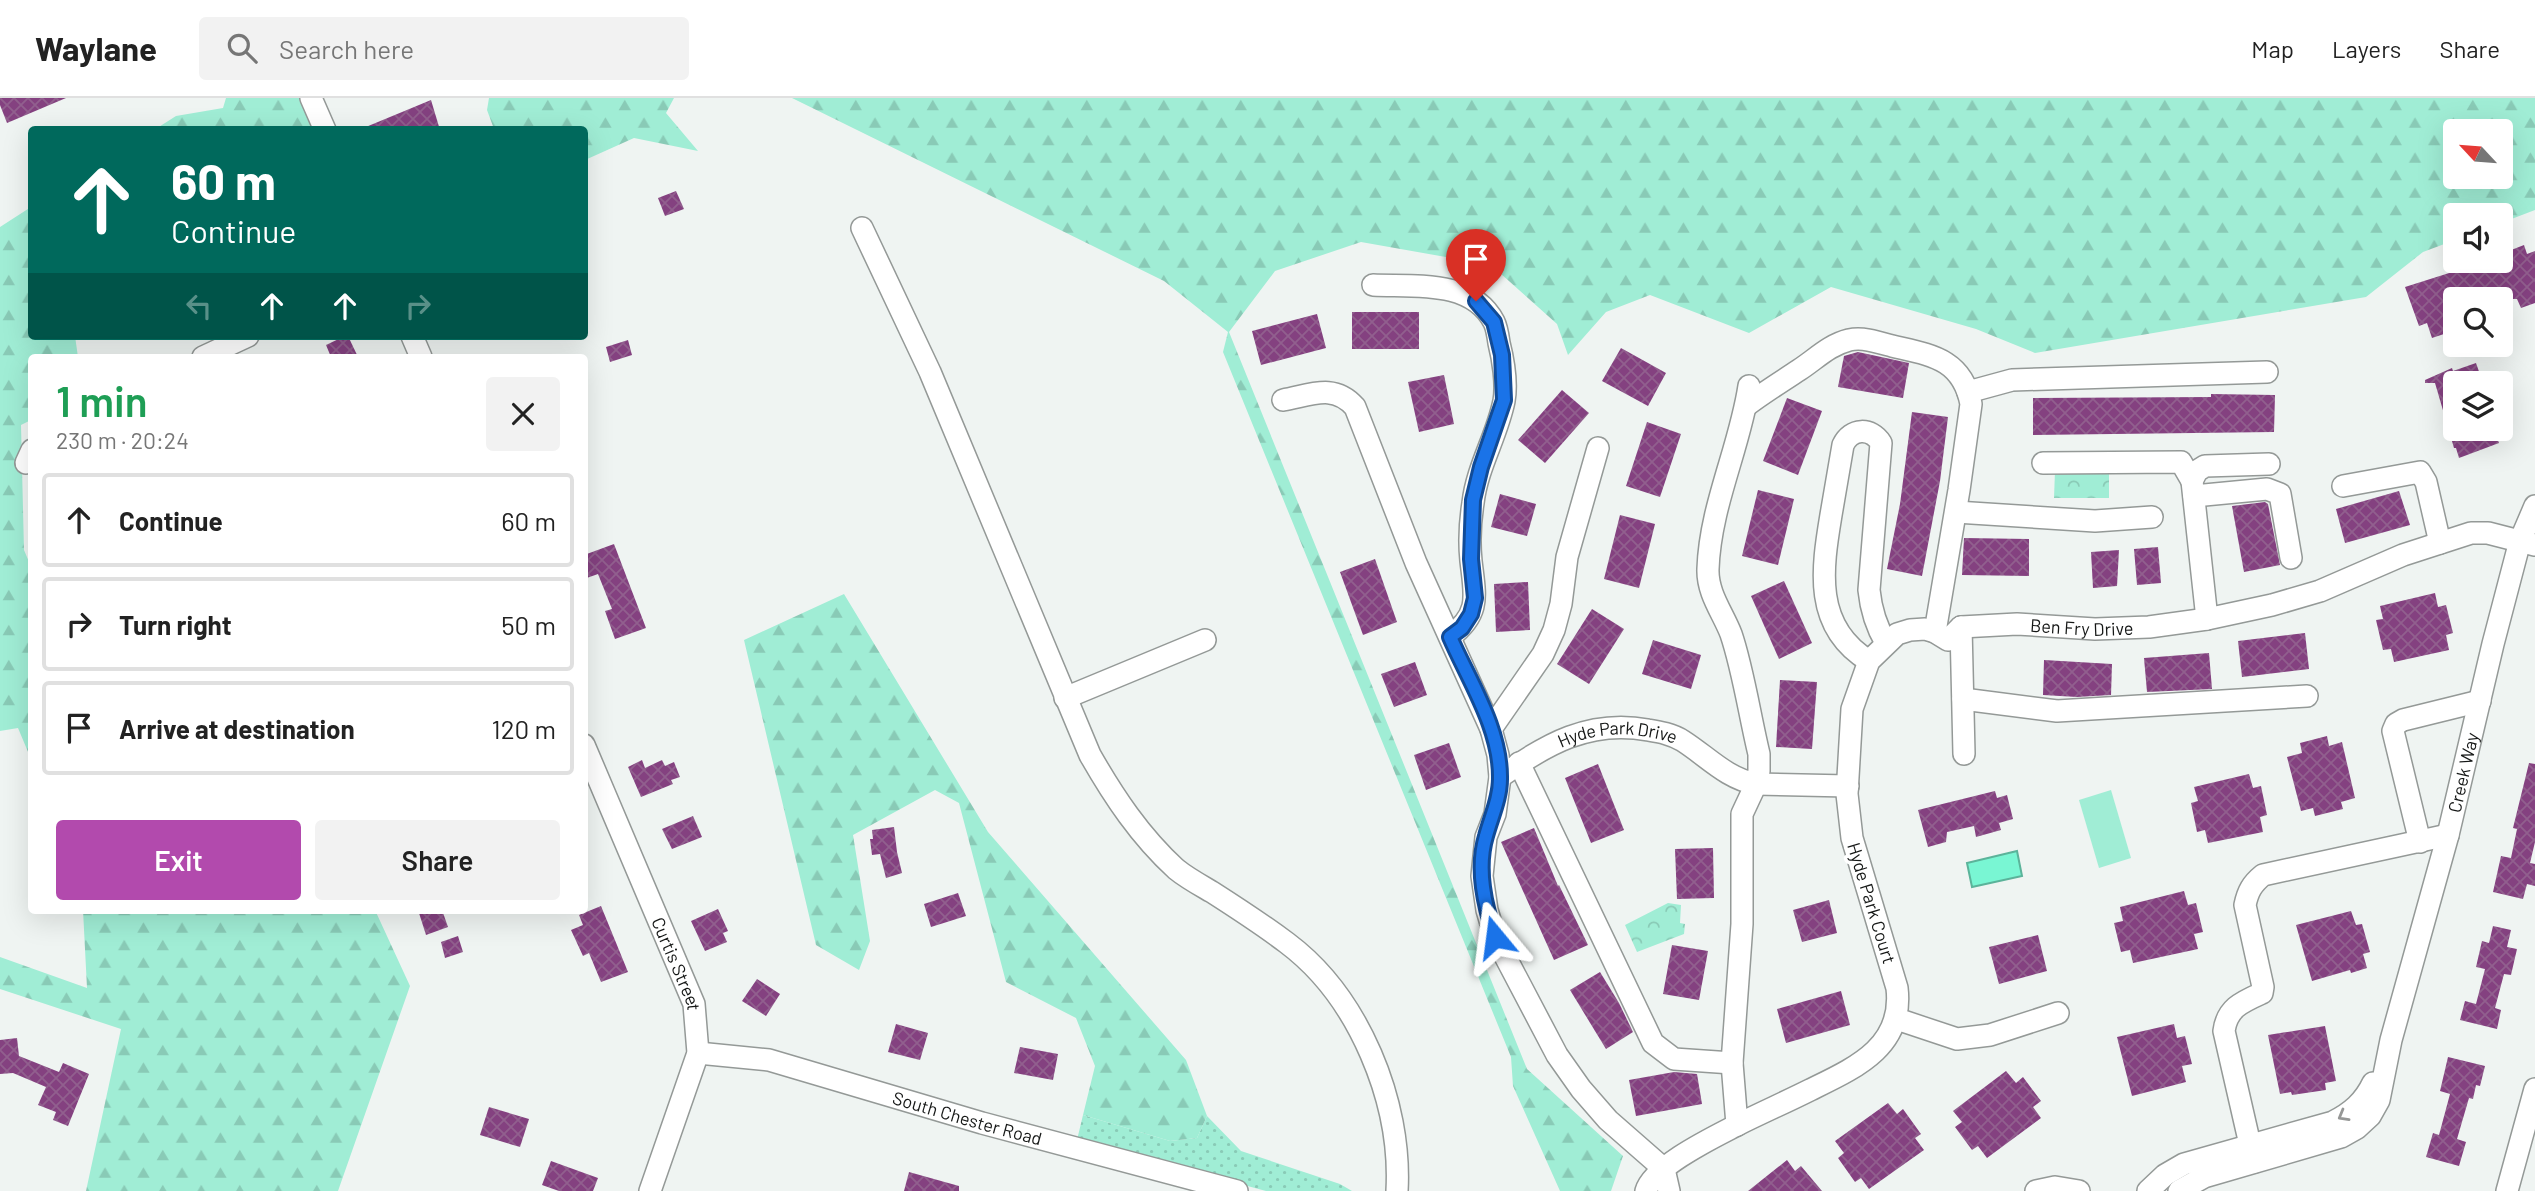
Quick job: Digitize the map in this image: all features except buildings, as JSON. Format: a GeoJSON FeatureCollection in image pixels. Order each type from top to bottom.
{"type":"FeatureCollection","features":[{"type":"Feature","properties":{"kind":"street"},"geometry":{"type":"LineString","coordinates":[[311,98],[323,126]]}},
{"type":"Feature","properties":{"kind":"street"},"geometry":{"type":"LineString","coordinates":[[862,228],[930,372],[1090,755],[1118,803],[1149,842],[1178,870],[1289,944],[1316,970],[1344,1006],[1366,1040],[1377,1068],[1395,1131],[1397,1191]]}},
{"type":"Feature","properties":{"kind":"street"},"geometry":{"type":"LineString","coordinates":[[1373,285],[1450,289],[1476,301],[1494,322],[1502,355],[1504,400],[1481,467],[1473,500],[1471,559],[1475,598],[1471,614],[1462,628],[1450,637]]}},
{"type":"Feature","properties":{"kind":"street"},"geometry":{"type":"LineString","coordinates":[[1737,1125],[1732,1063],[1742,924],[1742,814],[1759,771],[1756,741],[1731,635],[1711,591],[1707,572],[1709,554],[1725,475],[1747,396],[1773,386],[1801,369],[1820,353],[1850,340],[1865,339],[1934,356],[1948,363],[1959,374],[1968,391],[1970,404],[1956,512],[1935,632]]}},
{"type":"Feature","properties":{"kind":"street"},"geometry":{"type":"LineString","coordinates":[[209,354],[239,340]]}},
{"type":"Feature","properties":{"kind":"street"},"geometry":{"type":"LineString","coordinates":[[1968,391],[2012,380],[2267,372]]}},
{"type":"Feature","properties":{"kind":"street"},"geometry":{"type":"LineString","coordinates":[[1283,400],[1326,391],[1348,399],[1355,407],[1416,563],[1491,729],[1498,755],[1500,777],[1494,814],[1486,837],[1482,876],[1487,910],[1495,937],[1557,1055],[1581,1089],[1608,1120],[1664,1169],[1669,1191]]}},
{"type":"Feature","properties":{"kind":"street"},"geometry":{"type":"LineString","coordinates":[[1869,661],[1847,643],[1835,626],[1827,606],[1824,586],[1825,552],[1843,445],[1847,437],[1854,432],[1870,432],[1881,443],[1870,590],[1874,618],[1886,643]]}},
{"type":"Feature","properties":{"kind":"street"},"geometry":{"type":"LineString","coordinates":[[1491,729],[1543,654],[1554,630],[1561,604],[1567,557],[1598,449]]}},
{"type":"Feature","properties":{"kind":"street"},"geometry":{"type":"LineString","coordinates":[[2043,463],[2181,462],[2193,489],[2207,620]]}},
{"type":"Feature","properties":{"kind":"street"},"geometry":{"type":"LineString","coordinates":[[2193,489],[2197,471],[2205,466],[2269,464]]}},
{"type":"Feature","properties":{"kind":"street"},"geometry":{"type":"LineString","coordinates":[[2343,486],[2420,472],[2426,482],[2440,543]]}},
{"type":"Feature","properties":{"kind":"street"},"geometry":{"type":"LineString","coordinates":[[2193,489],[2267,489],[2280,494],[2291,558]]}},
{"type":"Feature","properties":{"kind":"street","name":"Creek Way"},"geometry":{"type":"LineString","coordinates":[[2179,1191],[2252,1153],[2347,1115],[2361,1104],[2369,1092],[2391,1040],[2448,835],[2480,701],[2528,543],[2535,506]]}},
{"type":"Feature","properties":{"kind":"street"},"geometry":{"type":"LineString","coordinates":[[1956,512],[2095,521],[2152,517]]}},
{"type":"Feature","properties":{"kind":"street","name":"Ben Fry Drive"},"geometry":{"type":"LineString","coordinates":[[1848,786],[1852,709],[1869,661],[1897,634],[1910,629],[1935,632],[1948,640],[1961,627],[2017,624],[2095,629],[2148,627],[2207,620],[2272,606],[2320,591],[2403,555],[2471,533],[2488,533],[2528,543]]}},
{"type":"Feature","properties":{"kind":"street"},"geometry":{"type":"LineString","coordinates":[[1961,627],[1964,754]]}},
{"type":"Feature","properties":{"kind":"street"},"geometry":{"type":"LineString","coordinates":[[1065,698],[1205,640]]}},
{"type":"Feature","properties":{"kind":"street"},"geometry":{"type":"LineString","coordinates":[[1963,699],[2057,711],[2307,696]]}},
{"type":"Feature","properties":{"kind":"street"},"geometry":{"type":"LineString","coordinates":[[2420,842],[2393,731],[2396,724],[2403,720],[2480,701]]}},
{"type":"Feature","properties":{"kind":"street","name":"Hyde Park Drive"},"geometry":{"type":"LineString","coordinates":[[1500,777],[1519,763],[1579,732],[1627,726],[1664,732],[1681,739],[1726,773],[1741,781],[1756,784]]}},
{"type":"Feature","properties":{"kind":"street","name":"Curtis Street"},"geometry":{"type":"LineString","coordinates":[[588,754],[694,1004],[698,1053],[650,1191]]}},
{"type":"Feature","properties":{"kind":"street"},"geometry":{"type":"LineString","coordinates":[[1519,763],[1653,1043],[1674,1059],[1732,1063]]}},
{"type":"Feature","properties":{"kind":"street"},"geometry":{"type":"LineString","coordinates":[[1756,784],[1848,786]]}},
{"type":"Feature","properties":{"kind":"street","name":"Hyde Park Court"},"geometry":{"type":"LineString","coordinates":[[1848,786],[1847,809],[1852,838],[1897,988],[1897,1019]]}},
{"type":"Feature","properties":{"kind":"street"},"geometry":{"type":"LineString","coordinates":[[2252,1153],[2224,1031],[2225,1020],[2230,1012],[2239,1004],[2262,993],[2263,987],[2245,905],[2247,893],[2263,876],[2448,835]]}},
{"type":"Feature","properties":{"kind":"street"},"geometry":{"type":"LineString","coordinates":[[1646,1191],[1647,1185],[1664,1169],[1701,1143],[1854,1069],[1884,1040],[1897,1019],[1957,1039],[1990,1035],[2058,1013]]}},
{"type":"Feature","properties":{"kind":"street","name":"South Chester Road"},"geometry":{"type":"LineString","coordinates":[[698,1053],[769,1060],[982,1123],[1237,1191]]}},
{"type":"Feature","properties":{"kind":"street"},"geometry":{"type":"LineString","coordinates":[[2507,1191],[2535,1089]]}},
{"type":"Feature","properties":{"kind":"street","name":"Creek Way"},"geometry":{"type":"LineString","coordinates":[[2148,1191],[2165,1175],[2184,1164],[2252,1153]]}},
{"type":"Feature","properties":{"kind":"street"},"geometry":{"type":"LineString","coordinates":[[2036,1191],[2055,1187],[2074,1190]]}},
{"type":"Feature","properties":{"kind":"green space"},"geometry":{"type":"Polygon","coordinates":[[[226,98],[301,98],[312,126],[160,126],[176,116],[223,108],[226,98]]]}},
{"type":"Feature","properties":{"kind":"green space"},"geometry":{"type":"Polygon","coordinates":[[[489,98],[674,98],[666,113],[698,151],[634,138],[588,159],[588,126],[493,126],[487,110],[489,98]]]}},
{"type":"Feature","properties":{"kind":"green space"},"geometry":{"type":"Polygon","coordinates":[[[792,98],[2535,98],[2535,210],[2513,218],[2513,203],[2443,203],[2443,244],[2423,252],[2366,297],[2035,353],[1976,329],[1831,287],[1749,333],[1650,295],[1606,312],[1568,355],[1557,324],[1491,265],[1361,242],[1275,271],[1229,332],[1527,1069],[1623,1156],[1611,1191],[1560,1191],[1513,1086],[1511,1057],[1223,352],[1228,332],[1164,281],[792,98]]]}},
{"type":"Feature","properties":{"kind":"green space"},"geometry":{"type":"Polygon","coordinates":[[[28,209],[28,340],[76,340],[78,354],[28,354],[28,422],[21,425],[24,550],[28,560],[28,752],[18,728],[0,731],[0,227],[28,209]]]}},
{"type":"Feature","properties":{"kind":"green space"},"geometry":{"type":"Polygon","coordinates":[[[2055,471],[2109,471],[2109,498],[2054,498],[2055,471]]]}},
{"type":"Feature","properties":{"kind":"green space"},"geometry":{"type":"Polygon","coordinates":[[[844,594],[988,832],[1186,1060],[1207,1116],[1197,1138],[1170,1141],[1083,1115],[1095,1066],[1076,1018],[1006,982],[959,803],[935,790],[853,835],[870,941],[859,970],[816,945],[744,640],[844,594]]]}},
{"type":"Feature","properties":{"kind":"green space"},"geometry":{"type":"Polygon","coordinates":[[[2111,790],[2131,858],[2099,868],[2079,800],[2111,790]]]}},
{"type":"Feature","properties":{"kind":"green space"},"geometry":{"type":"Polygon","coordinates":[[[1668,903],[1681,905],[1680,923],[1685,924],[1684,934],[1637,952],[1625,925],[1668,903]]]}},
{"type":"Feature","properties":{"kind":"green space"},"geometry":{"type":"Polygon","coordinates":[[[83,914],[377,914],[410,986],[338,1191],[86,1191],[121,1029],[0,989],[0,957],[87,988],[83,914]]]}},
{"type":"Feature","properties":{"kind":"green space"},"geometry":{"type":"Polygon","coordinates":[[[1083,1115],[1170,1141],[1197,1138],[1207,1116],[1241,1151],[1340,1184],[1352,1191],[1266,1191],[1077,1140],[1083,1115]]]}},
{"type":"Feature","properties":{"kind":"shaded area"},"geometry":{"type":"Polygon","coordinates":[[[2017,851],[2022,876],[1972,887],[1967,863],[2017,851]]]}},
{"type":"Feature","properties":{"kind":"route"},"geometry":{"type":"LineString","coordinates":[[1476,301],[1494,322],[1502,355],[1504,400],[1481,467],[1473,500],[1470,526],[1475,598],[1471,614],[1462,628],[1450,637],[1491,729],[1498,755],[1499,789],[1486,837],[1482,876],[1487,910],[1495,937]]}}]}
